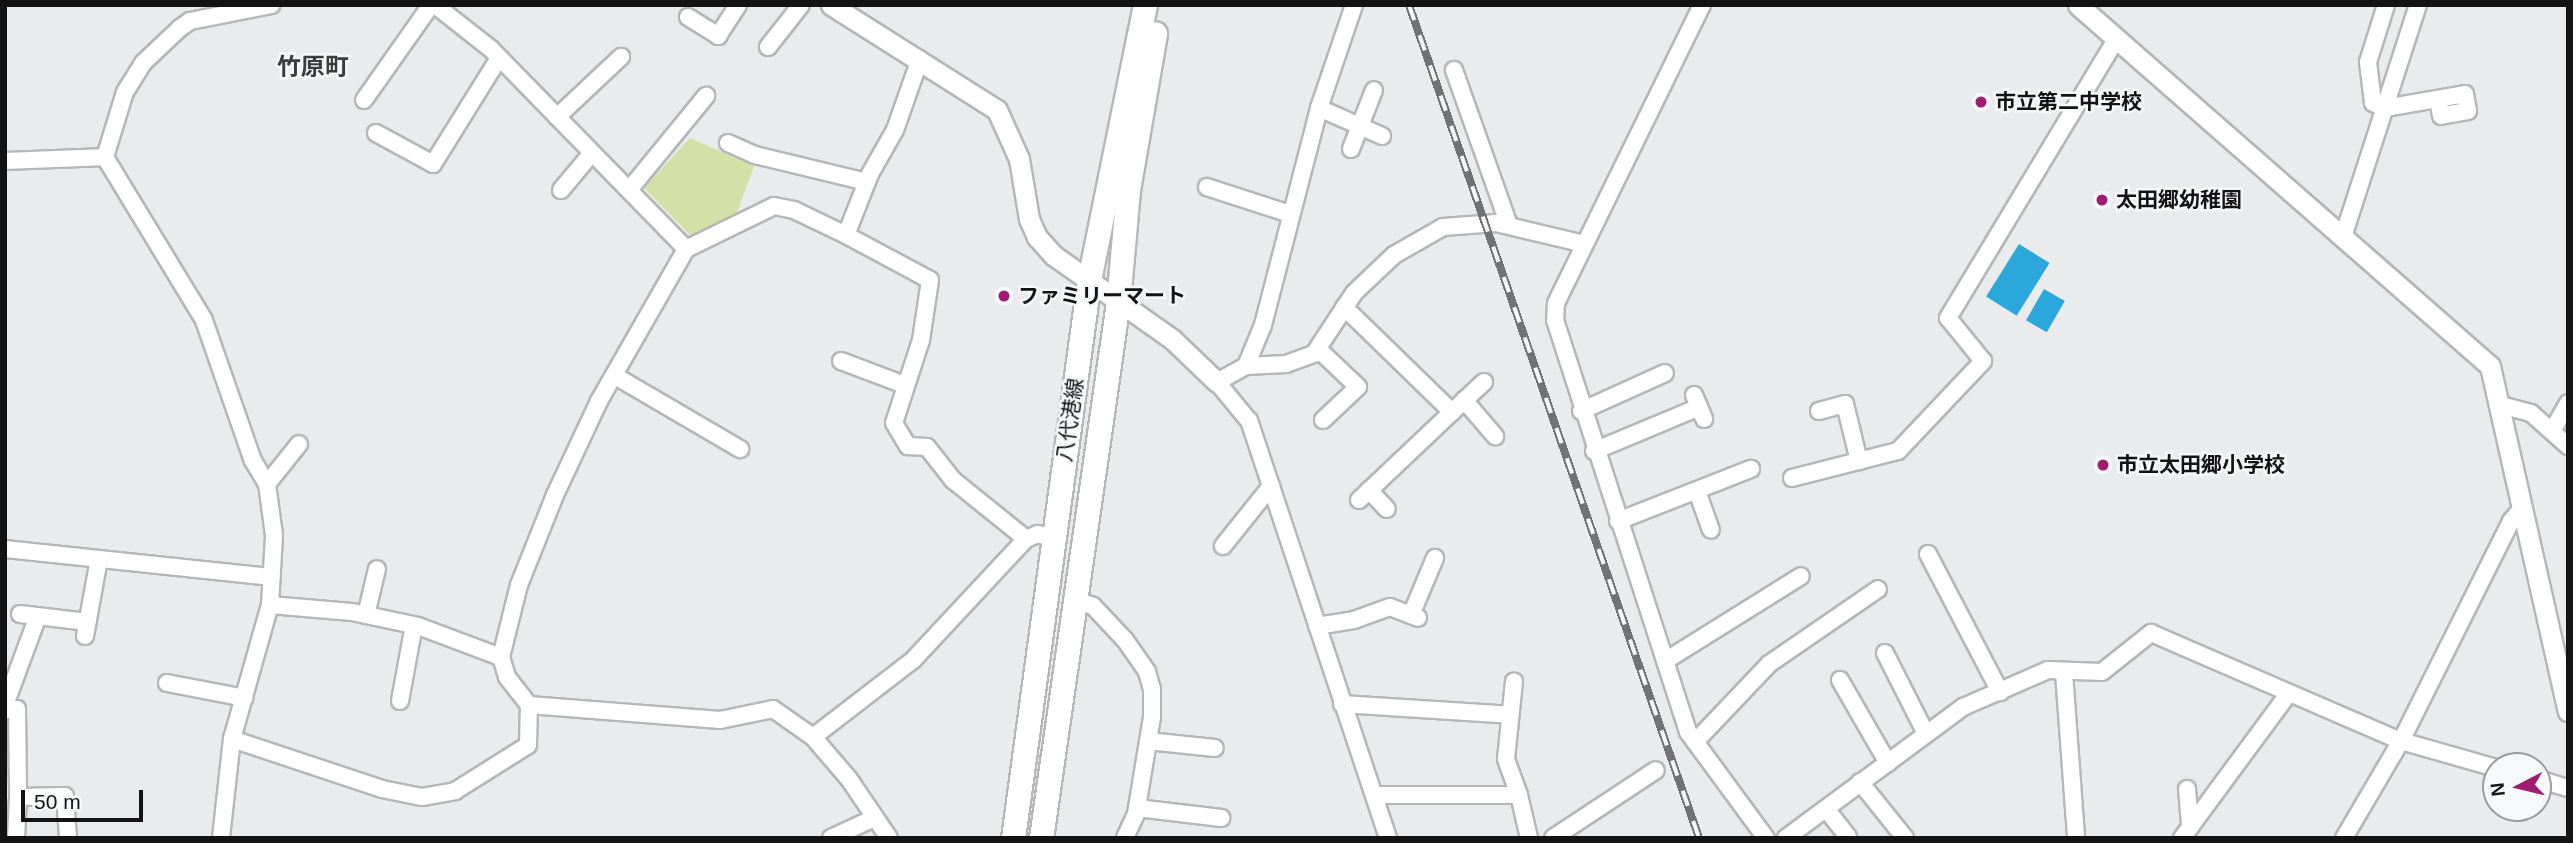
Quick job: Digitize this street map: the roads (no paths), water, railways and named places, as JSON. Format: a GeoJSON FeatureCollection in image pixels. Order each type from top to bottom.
{"type":"FeatureCollection","features":[{"type":"Feature","properties":{"kind":"main road","name":"八代港線"},"geometry":{"type":"LineString","coordinates":[[1013,838],[1089,280],[1145,5]]}},
{"type":"Feature","properties":{"kind":"main road","name":"八代港線"},"geometry":{"type":"LineString","coordinates":[[1041,838],[1073,599],[1118,302],[1128,190],[1160,5]]}},
{"type":"Feature","properties":{"kind":"street"},"geometry":{"type":"LineString","coordinates":[[221,838],[232,739],[246,698],[270,606],[274,535],[267,484],[253,461],[204,320],[105,157],[125,92],[143,63],[180,28],[190,21],[271,5]]}},
{"type":"Feature","properties":{"kind":"street"},"geometry":{"type":"LineString","coordinates":[[364,100],[433,5],[499,58],[686,249]]}},
{"type":"Feature","properties":{"kind":"street"},"geometry":{"type":"LineString","coordinates":[[688,17],[718,36],[738,5]]}},
{"type":"Feature","properties":{"kind":"street"},"geometry":{"type":"LineString","coordinates":[[768,47],[801,5]]}},
{"type":"Feature","properties":{"kind":"street"},"geometry":{"type":"LineString","coordinates":[[831,5],[997,110],[1019,159],[1029,219],[1037,237],[1118,302],[1172,339],[1217,382],[1249,421],[1342,704],[1377,795],[1388,838]]}},
{"type":"Feature","properties":{"kind":"street"},"geometry":{"type":"LineString","coordinates":[[1245,366],[1263,325],[1319,108],[1354,5]]}},
{"type":"Feature","properties":{"kind":"street"},"geometry":{"type":"LineString","coordinates":[[1702,5],[1556,303],[1555,320],[1594,451],[1695,741],[1766,838]]}},
{"type":"Feature","properties":{"kind":"street"},"geometry":{"type":"LineString","coordinates":[[2078,5],[2490,366],[2501,405],[2568,711]]}},
{"type":"Feature","properties":{"kind":"street"},"geometry":{"type":"LineString","coordinates":[[2386,5],[2372,43],[2368,84],[2373,103],[2385,108],[2438,99]]}},
{"type":"Feature","properties":{"kind":"street"},"geometry":{"type":"LineString","coordinates":[[2343,237],[2418,5]]}},
{"type":"Feature","properties":{"kind":"street"},"geometry":{"type":"LineString","coordinates":[[1792,478],[1898,451],[1983,361],[1948,318],[2116,39]]}},
{"type":"Feature","properties":{"kind":"street"},"geometry":{"type":"LineString","coordinates":[[557,117],[621,57]]}},
{"type":"Feature","properties":{"kind":"street"},"geometry":{"type":"LineString","coordinates":[[381,140],[433,164],[499,58]]}},
{"type":"Feature","properties":{"kind":"street"},"geometry":{"type":"LineString","coordinates":[[846,235],[867,182],[895,130],[920,59]]}},
{"type":"Feature","properties":{"kind":"street"},"geometry":{"type":"LineString","coordinates":[[1454,70],[1509,225]]}},
{"type":"Feature","properties":{"kind":"street"},"geometry":{"type":"LineString","coordinates":[[1351,149],[1374,90]]}},
{"type":"Feature","properties":{"kind":"street"},"geometry":{"type":"LineString","coordinates":[[629,190],[706,96]]}},
{"type":"Feature","properties":{"kind":"street"},"geometry":{"type":"LineString","coordinates":[[1319,108],[1382,136]]}},
{"type":"Feature","properties":{"kind":"street"},"geometry":{"type":"LineString","coordinates":[[728,143],[755,155],[867,182]]}},
{"type":"Feature","properties":{"kind":"street"},"geometry":{"type":"LineString","coordinates":[[562,190],[592,153]]}},
{"type":"Feature","properties":{"kind":"street"},"geometry":{"type":"LineString","coordinates":[[5,161],[105,157]]}},
{"type":"Feature","properties":{"kind":"street"},"geometry":{"type":"LineString","coordinates":[[1207,187],[1290,214]]}},
{"type":"Feature","properties":{"kind":"street"},"geometry":{"type":"LineString","coordinates":[[232,739],[382,789],[422,797],[455,791],[528,746],[529,705],[508,677],[501,657],[519,585],[550,508],[615,376],[686,249],[774,206],[794,210],[930,280],[921,340],[894,423],[908,446],[927,447],[953,480],[1026,539]]}},
{"type":"Feature","properties":{"kind":"street"},"geometry":{"type":"LineString","coordinates":[[1217,382],[1245,366],[1286,364],[1318,349],[1344,307],[1413,240],[1443,227],[1509,225],[1586,244]]}},
{"type":"Feature","properties":{"kind":"street"},"geometry":{"type":"LineString","coordinates":[[1344,307],[1452,412]]}},
{"type":"Feature","properties":{"kind":"street"},"geometry":{"type":"LineString","coordinates":[[1318,349],[1358,387],[1323,419]]}},
{"type":"Feature","properties":{"kind":"street"},"geometry":{"type":"LineString","coordinates":[[841,361],[905,385]]}},
{"type":"Feature","properties":{"kind":"street"},"geometry":{"type":"LineString","coordinates":[[1581,411],[1665,373]]}},
{"type":"Feature","properties":{"kind":"street"},"geometry":{"type":"LineString","coordinates":[[615,376],[740,449]]}},
{"type":"Feature","properties":{"kind":"street"},"geometry":{"type":"LineString","coordinates":[[1387,509],[1364,495],[1484,382]]}},
{"type":"Feature","properties":{"kind":"street"},"geometry":{"type":"LineString","coordinates":[[1464,400],[1495,436]]}},
{"type":"Feature","properties":{"kind":"street"},"geometry":{"type":"LineString","coordinates":[[2552,432],[2568,403]]}},
{"type":"Feature","properties":{"kind":"street"},"geometry":{"type":"LineString","coordinates":[[1819,411],[1844,404],[1859,461]]}},
{"type":"Feature","properties":{"kind":"street"},"geometry":{"type":"LineString","coordinates":[[2501,405],[2530,413],[2568,446]]}},
{"type":"Feature","properties":{"kind":"street"},"geometry":{"type":"LineString","coordinates":[[1594,451],[1645,436],[1699,407]]}},
{"type":"Feature","properties":{"kind":"street"},"geometry":{"type":"LineString","coordinates":[[267,484],[299,444]]}},
{"type":"Feature","properties":{"kind":"street"},"geometry":{"type":"LineString","coordinates":[[1618,521],[1697,491],[1745,478]]}},
{"type":"Feature","properties":{"kind":"street"},"geometry":{"type":"LineString","coordinates":[[1223,546],[1271,486]]}},
{"type":"Feature","properties":{"kind":"street"},"geometry":{"type":"LineString","coordinates":[[1697,491],[1711,530]]}},
{"type":"Feature","properties":{"kind":"street"},"geometry":{"type":"LineString","coordinates":[[2344,838],[2401,741],[2511,521],[2523,507]]}},
{"type":"Feature","properties":{"kind":"street"},"geometry":{"type":"LineString","coordinates":[[813,737],[913,660],[1026,539],[1038,534],[1054,539]]}},
{"type":"Feature","properties":{"kind":"street"},"geometry":{"type":"LineString","coordinates":[[5,549],[272,577]]}},
{"type":"Feature","properties":{"kind":"street"},"geometry":{"type":"LineString","coordinates":[[1928,554],[2000,692]]}},
{"type":"Feature","properties":{"kind":"street"},"geometry":{"type":"LineString","coordinates":[[1317,626],[1354,620],[1372,610],[1390,607],[1414,617],[1435,558]]}},
{"type":"Feature","properties":{"kind":"street"},"geometry":{"type":"LineString","coordinates":[[20,614],[86,629],[99,559]]}},
{"type":"Feature","properties":{"kind":"street"},"geometry":{"type":"LineString","coordinates":[[366,615],[377,569]]}},
{"type":"Feature","properties":{"kind":"street"},"geometry":{"type":"LineString","coordinates":[[1665,661],[1792,576]]}},
{"type":"Feature","properties":{"kind":"street"},"geometry":{"type":"LineString","coordinates":[[1695,741],[1769,664],[1878,589]]}},
{"type":"Feature","properties":{"kind":"street"},"geometry":{"type":"LineString","coordinates":[[1073,599],[1094,606],[1147,672],[1152,689],[1148,741],[1137,808],[1125,838]]}},
{"type":"Feature","properties":{"kind":"street"},"geometry":{"type":"LineString","coordinates":[[270,606],[366,615],[414,625],[501,657]]}},
{"type":"Feature","properties":{"kind":"street"},"geometry":{"type":"LineString","coordinates":[[16,838],[17,709],[5,707],[38,616]]}},
{"type":"Feature","properties":{"kind":"street"},"geometry":{"type":"LineString","coordinates":[[400,701],[414,625]]}},
{"type":"Feature","properties":{"kind":"street"},"geometry":{"type":"LineString","coordinates":[[1786,838],[1827,810],[1925,732],[1963,707],[2048,670],[2064,673],[2102,673],[2151,633],[2401,741],[2482,764]]}},
{"type":"Feature","properties":{"kind":"street"},"geometry":{"type":"LineString","coordinates":[[1885,653],[1925,732]]}},
{"type":"Feature","properties":{"kind":"street"},"geometry":{"type":"LineString","coordinates":[[2064,673],[2076,838]]}},
{"type":"Feature","properties":{"kind":"street"},"geometry":{"type":"LineString","coordinates":[[1840,680],[1888,763]]}},
{"type":"Feature","properties":{"kind":"street"},"geometry":{"type":"LineString","coordinates":[[1514,681],[1506,759],[1520,795],[1529,838]]}},
{"type":"Feature","properties":{"kind":"street"},"geometry":{"type":"LineString","coordinates":[[167,683],[246,698]]}},
{"type":"Feature","properties":{"kind":"street"},"geometry":{"type":"LineString","coordinates":[[2186,832],[2288,694]]}},
{"type":"Feature","properties":{"kind":"street"},"geometry":{"type":"LineString","coordinates":[[1342,704],[1510,715]]}},
{"type":"Feature","properties":{"kind":"street"},"geometry":{"type":"LineString","coordinates":[[529,705],[720,720],[773,709],[813,737],[849,779],[889,838]]}},
{"type":"Feature","properties":{"kind":"street"},"geometry":{"type":"LineString","coordinates":[[1148,741],[1215,748]]}},
{"type":"Feature","properties":{"kind":"street"},"geometry":{"type":"LineString","coordinates":[[1553,838],[1656,770]]}},
{"type":"Feature","properties":{"kind":"street"},"geometry":{"type":"LineString","coordinates":[[1860,782],[1905,838]]}},
{"type":"Feature","properties":{"kind":"street"},"geometry":{"type":"LineString","coordinates":[[2186,832],[2187,789]]}},
{"type":"Feature","properties":{"kind":"street"},"geometry":{"type":"LineString","coordinates":[[1377,795],[1520,795]]}},
{"type":"Feature","properties":{"kind":"street"},"geometry":{"type":"LineString","coordinates":[[18,797],[65,796],[68,838]]}},
{"type":"Feature","properties":{"kind":"street"},"geometry":{"type":"LineString","coordinates":[[1137,808],[1221,818]]}},
{"type":"Feature","properties":{"kind":"street"},"geometry":{"type":"LineString","coordinates":[[1827,810],[1848,837]]}},
{"type":"Feature","properties":{"kind":"street"},"geometry":{"type":"LineString","coordinates":[[831,838],[874,818]]}},
{"type":"Feature","properties":{"kind":"water"},"geometry":{"type":"Polygon","coordinates":[[[2019,244],[2050,263],[2017,316],[1986,297],[2019,244]]]}},
{"type":"Feature","properties":{"kind":"water"},"geometry":{"type":"Polygon","coordinates":[[[2044,289],[2065,301],[2047,332],[2026,320],[2044,289]]]}},
{"type":"Feature","properties":{"kind":"railway"},"geometry":{"type":"LineString","coordinates":[[1409,5],[1699,838]]}},
{"type":"Feature","properties":{"kind":"place","name":"市立第二中学校"},"geometry":{"type":"Point","coordinates":[1981,102]}},
{"type":"Feature","properties":{"kind":"place","name":"太田郷幼稚園"},"geometry":{"type":"Point","coordinates":[2102,200]}},
{"type":"Feature","properties":{"kind":"place","name":"ファミリーマート"},"geometry":{"type":"Point","coordinates":[1004,296]}},
{"type":"Feature","properties":{"kind":"place","name":"市立太田郷小学校"},"geometry":{"type":"Point","coordinates":[2103,465]}},
{"type":"Feature","properties":{"kind":"district","name":"竹原町"},"geometry":{"type":"Point","coordinates":[313,67]}}]}
